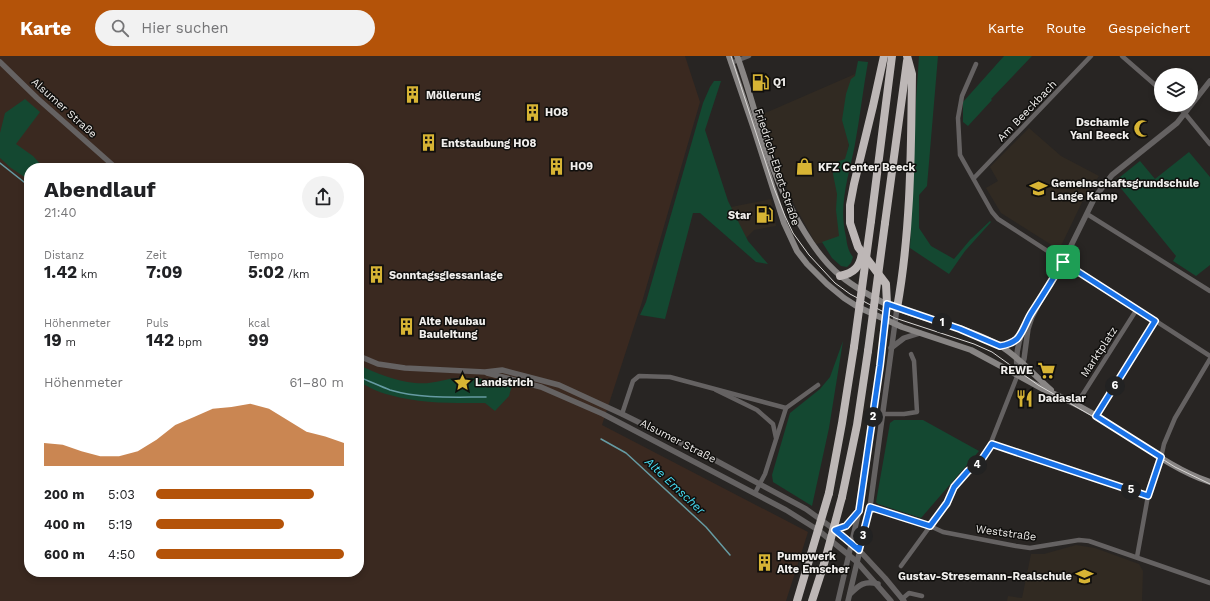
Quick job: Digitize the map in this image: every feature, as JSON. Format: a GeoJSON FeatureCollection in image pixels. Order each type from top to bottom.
{"type":"FeatureCollection","features":[{"type":"Feature","properties":{"kind":"highway"},"geometry":{"type":"LineString","coordinates":[[884,56],[850,205],[850,223],[855,241],[862,253],[886,284],[887,304]]}},
{"type":"Feature","properties":{"kind":"highway"},"geometry":{"type":"LineString","coordinates":[[797,601],[813,551],[828,493],[842,423],[854,347],[892,56]]}},
{"type":"Feature","properties":{"kind":"highway"},"geometry":{"type":"LineString","coordinates":[[812,601],[824,564],[842,497],[857,425],[907,56]]}},
{"type":"Feature","properties":{"kind":"highway"},"geometry":{"type":"LineString","coordinates":[[897,308],[905,253],[910,186],[912,74],[907,56]]}},
{"type":"Feature","properties":{"kind":"highway"},"geometry":{"type":"LineString","coordinates":[[840,276],[855,271],[861,262],[862,253]]}},
{"type":"Feature","properties":{"kind":"main road","name":"Friedrich-Ebert-Straße"},"geometry":{"type":"LineString","coordinates":[[729,56],[784,223],[797,251],[819,277],[844,298],[858,307],[894,324],[971,350],[1096,416],[1193,476],[1210,482]]}},
{"type":"Feature","properties":{"kind":"main road","name":"Friedrich-Ebert-Straße"},"geometry":{"type":"LineString","coordinates":[[738,58],[773,168],[786,197],[818,252],[840,276],[853,286],[887,304],[960,329],[1000,346],[1022,363],[1054,393]]}},
{"type":"Feature","properties":{"kind":"street"},"geometry":{"type":"LineString","coordinates":[[731,63],[738,58],[749,56]]}},
{"type":"Feature","properties":{"kind":"street","name":"Am Beeckbach"},"geometry":{"type":"LineString","coordinates":[[974,178],[1091,56]]}},
{"type":"Feature","properties":{"kind":"street"},"geometry":{"type":"LineString","coordinates":[[1122,56],[1154,84]]}},
{"type":"Feature","properties":{"kind":"street","name":"Alsumer Straße"},"geometry":{"type":"LineString","coordinates":[[0,62],[37,98],[110,163]]}},
{"type":"Feature","properties":{"kind":"street"},"geometry":{"type":"LineString","coordinates":[[976,64],[962,96],[958,118],[960,155],[992,212],[998,218],[1063,262],[1210,356]]}},
{"type":"Feature","properties":{"kind":"street"},"geometry":{"type":"LineString","coordinates":[[1018,374],[1016,358],[1022,333],[1032,312],[1063,262],[1095,197],[1112,175],[1186,113],[1210,80]]}},
{"type":"Feature","properties":{"kind":"street"},"geometry":{"type":"LineString","coordinates":[[1186,113],[1210,144]]}},
{"type":"Feature","properties":{"kind":"street"},"geometry":{"type":"LineString","coordinates":[[1087,214],[1210,291]]}},
{"type":"Feature","properties":{"kind":"street"},"geometry":{"type":"LineString","coordinates":[[901,566],[947,503],[954,487],[968,471],[980,462],[992,444],[1022,363],[1030,324],[1040,301]]}},
{"type":"Feature","properties":{"kind":"street"},"geometry":{"type":"LineString","coordinates":[[838,601],[859,511],[887,304]]}},
{"type":"Feature","properties":{"kind":"street"},"geometry":{"type":"LineString","coordinates":[[848,601],[856,561],[870,507],[897,308]]}},
{"type":"Feature","properties":{"kind":"street","name":"Marktplatz"},"geometry":{"type":"LineString","coordinates":[[1076,405],[1137,309]]}},
{"type":"Feature","properties":{"kind":"street"},"geometry":{"type":"LineString","coordinates":[[1096,416],[1155,321]]}},
{"type":"Feature","properties":{"kind":"street"},"geometry":{"type":"LineString","coordinates":[[891,348],[904,338],[920,333]]}},
{"type":"Feature","properties":{"kind":"street"},"geometry":{"type":"LineString","coordinates":[[1000,346],[1012,342],[1022,333]]}},
{"type":"Feature","properties":{"kind":"street"},"geometry":{"type":"LineString","coordinates":[[883,414],[904,414],[917,412],[914,361],[911,354]]}},
{"type":"Feature","properties":{"kind":"street","name":"Alsumer Straße"},"geometry":{"type":"LineString","coordinates":[[364,358],[378,364],[405,368],[485,372],[502,370],[559,385],[622,414],[806,509],[852,543],[886,578],[903,600]]}},
{"type":"Feature","properties":{"kind":"street"},"geometry":{"type":"LineString","coordinates":[[1137,558],[1148,496],[1175,418],[1210,359]]}},
{"type":"Feature","properties":{"kind":"street","name":"Alsumer Straße"},"geometry":{"type":"LineString","coordinates":[[485,372],[541,387],[571,399],[756,493],[800,518],[849,555],[878,584],[891,601]]}},
{"type":"Feature","properties":{"kind":"street"},"geometry":{"type":"LineString","coordinates":[[622,414],[633,381],[639,376],[670,377],[786,408]]}},
{"type":"Feature","properties":{"kind":"street"},"geometry":{"type":"LineString","coordinates":[[704,385],[757,410],[773,424],[776,438]]}},
{"type":"Feature","properties":{"kind":"street"},"geometry":{"type":"LineString","coordinates":[[756,493],[765,474],[786,408],[818,385]]}},
{"type":"Feature","properties":{"kind":"street"},"geometry":{"type":"LineString","coordinates":[[992,444],[1148,496]]}},
{"type":"Feature","properties":{"kind":"street","name":"Weststraße"},"geometry":{"type":"LineString","coordinates":[[870,507],[930,526],[943,532],[1030,548],[1080,540],[1088,541],[1210,583]]}},
{"type":"Feature","properties":{"kind":"street"},"geometry":{"type":"LineString","coordinates":[[835,530],[846,526],[859,511]]}},
{"type":"Feature","properties":{"kind":"street"},"geometry":{"type":"LineString","coordinates":[[849,595],[860,584],[866,582],[878,584]]}},
{"type":"Feature","properties":{"kind":"street"},"geometry":{"type":"LineString","coordinates":[[903,600],[908,593],[922,596]]}},
{"type":"Feature","properties":{"kind":"shaded area"},"geometry":{"type":"Polygon","coordinates":[[[0,56],[685,56],[700,102],[642,302],[602,425],[808,532],[786,601],[0,601],[0,56]]]}},
{"type":"Feature","properties":{"kind":"shaded area"},"geometry":{"type":"Polygon","coordinates":[[[855,74],[849,143],[846,159],[839,172],[841,239],[816,244],[796,208],[779,171],[763,114],[855,74]]]}},
{"type":"Feature","properties":{"kind":"shaded area","name":"Gemeinschaftsgrundschule Lange Kamp"},"geometry":{"type":"Polygon","coordinates":[[[1029,128],[1061,156],[1099,176],[1085,196],[1060,248],[1058,249],[1001,213],[986,188],[998,181],[990,167],[1029,128]]]}},
{"type":"Feature","properties":{"kind":"shaded area"},"geometry":{"type":"Polygon","coordinates":[[[771,199],[776,226],[754,230],[746,238],[731,207],[771,199]]]}},
{"type":"Feature","properties":{"kind":"shaded area","name":"Gustav-Stresemann-Realschule"},"geometry":{"type":"Polygon","coordinates":[[[1076,545],[1095,548],[1139,564],[1143,571],[1142,601],[1007,601],[1008,596],[1022,598],[1031,554],[1044,554],[1076,545]]]}},
{"type":"Feature","properties":{"kind":"green space"},"geometry":{"type":"Polygon","coordinates":[[[919,56],[938,56],[927,186],[919,195],[919,228],[931,246],[954,259],[970,240],[990,221],[991,222],[965,251],[949,274],[910,248],[919,56]]]}},
{"type":"Feature","properties":{"kind":"green space"},"geometry":{"type":"Polygon","coordinates":[[[1004,56],[1032,56],[991,99],[992,100],[968,126],[963,122],[963,102],[1004,56]]]}},
{"type":"Feature","properties":{"kind":"green space"},"geometry":{"type":"Polygon","coordinates":[[[858,61],[868,62],[857,134],[845,190],[843,213],[844,225],[848,247],[853,257],[851,263],[847,267],[841,266],[832,258],[822,242],[839,236],[836,210],[837,194],[831,164],[845,159],[849,145],[842,120],[846,94],[851,79],[855,76],[858,61]]]}},
{"type":"Feature","properties":{"kind":"green space"},"geometry":{"type":"Polygon","coordinates":[[[714,81],[721,81],[705,130],[728,201],[748,241],[768,264],[756,262],[700,213],[693,213],[665,319],[640,315],[646,302],[703,103],[714,81]]]}},
{"type":"Feature","properties":{"kind":"green space"},"geometry":{"type":"Polygon","coordinates":[[[25,99],[40,112],[16,144],[33,156],[39,163],[24,163],[24,177],[0,158],[0,133],[5,113],[25,99]]]}},
{"type":"Feature","properties":{"kind":"green space"},"geometry":{"type":"Polygon","coordinates":[[[1189,152],[1210,177],[1210,265],[1196,276],[1173,261],[1176,256],[1115,181],[1140,161],[1155,179],[1189,152]]]}},
{"type":"Feature","properties":{"kind":"green space"},"geometry":{"type":"Polygon","coordinates":[[[843,341],[829,428],[812,506],[773,482],[772,475],[790,413],[820,389],[830,377],[843,341]]]}},
{"type":"Feature","properties":{"kind":"green space"},"geometry":{"type":"Polygon","coordinates":[[[364,367],[393,379],[415,383],[428,383],[455,378],[474,378],[512,385],[509,396],[495,411],[485,403],[449,403],[413,400],[374,390],[364,385],[364,367]]]}},
{"type":"Feature","properties":{"kind":"green space"},"geometry":{"type":"Polygon","coordinates":[[[894,420],[923,420],[979,451],[921,518],[878,504],[876,502],[890,423],[894,420]]]}},
{"type":"Feature","properties":{"kind":"waterway","name":"Alte Emscher"},"geometry":{"type":"LineString","coordinates":[[0,163],[24,182]]}},
{"type":"Feature","properties":{"kind":"waterway","name":"Alte Emscher"},"geometry":{"type":"LineString","coordinates":[[364,379],[390,390],[414,395],[438,397],[486,397]]}},
{"type":"Feature","properties":{"kind":"waterway","name":"Alte Emscher"},"geometry":{"type":"LineString","coordinates":[[601,439],[626,453],[706,527],[730,555]]}},
{"type":"Feature","properties":{"kind":"tram line"},"geometry":{"type":"LineString","coordinates":[[731,56],[774,188],[785,216],[793,233],[809,255],[835,283],[850,294],[895,318],[974,344],[992,352],[1038,385],[1113,428],[1175,467],[1210,484]]}},
{"type":"Feature","properties":{"kind":"place","name":"Q1"},"geometry":{"type":"Point","coordinates":[760,82]}},
{"type":"Feature","properties":{"kind":"place","name":"Möllerung"},"geometry":{"type":"Point","coordinates":[413,95]}},
{"type":"Feature","properties":{"kind":"place","name":"HO8"},"geometry":{"type":"Point","coordinates":[532,112]}},
{"type":"Feature","properties":{"kind":"place","name":"Dschamie Yani Beeck"},"geometry":{"type":"Point","coordinates":[1142,128]}},
{"type":"Feature","properties":{"kind":"place","name":"Entstaubung HO8"},"geometry":{"type":"Point","coordinates":[428,143]}},
{"type":"Feature","properties":{"kind":"place","name":"HO9"},"geometry":{"type":"Point","coordinates":[557,166]}},
{"type":"Feature","properties":{"kind":"place","name":"KFZ Center Beeck"},"geometry":{"type":"Point","coordinates":[805,167]}},
{"type":"Feature","properties":{"kind":"place","name":"Gemeinschaftsgrundschule Lange Kamp"},"geometry":{"type":"Point","coordinates":[1038,189]}},
{"type":"Feature","properties":{"kind":"place","name":"Star"},"geometry":{"type":"Point","coordinates":[764,215]}},
{"type":"Feature","properties":{"kind":"place","name":"Sonntagsgiessanlage"},"geometry":{"type":"Point","coordinates":[376,275]}},
{"type":"Feature","properties":{"kind":"place","name":"Alte Neubau Bauleitung"},"geometry":{"type":"Point","coordinates":[406,327]}},
{"type":"Feature","properties":{"kind":"place","name":"REWE"},"geometry":{"type":"Point","coordinates":[1046,370]}},
{"type":"Feature","properties":{"kind":"place","name":"Landstrich"},"geometry":{"type":"Point","coordinates":[462,382]}},
{"type":"Feature","properties":{"kind":"place","name":"Dadaslar"},"geometry":{"type":"Point","coordinates":[1025,398]}},
{"type":"Feature","properties":{"kind":"place","name":"Pumpwerk Alte Emscher"},"geometry":{"type":"Point","coordinates":[764,562]}},
{"type":"Feature","properties":{"kind":"place","name":"Gustav-Stresemann-Realschule"},"geometry":{"type":"Point","coordinates":[1085,576]}},
{"type":"Feature","properties":{"kind":"route"},"geometry":{"type":"LineString","coordinates":[[1063,262],[1155,321],[1096,416],[1111,424],[1161,457],[1159,467],[1148,496],[992,444],[980,462],[968,471],[954,487],[947,503],[930,526],[870,507],[859,550],[835,530],[846,526],[859,511],[880,366],[887,304],[960,329],[1000,346],[1006,345],[1015,340],[1022,333],[1027,320],[1063,262]]}}]}
